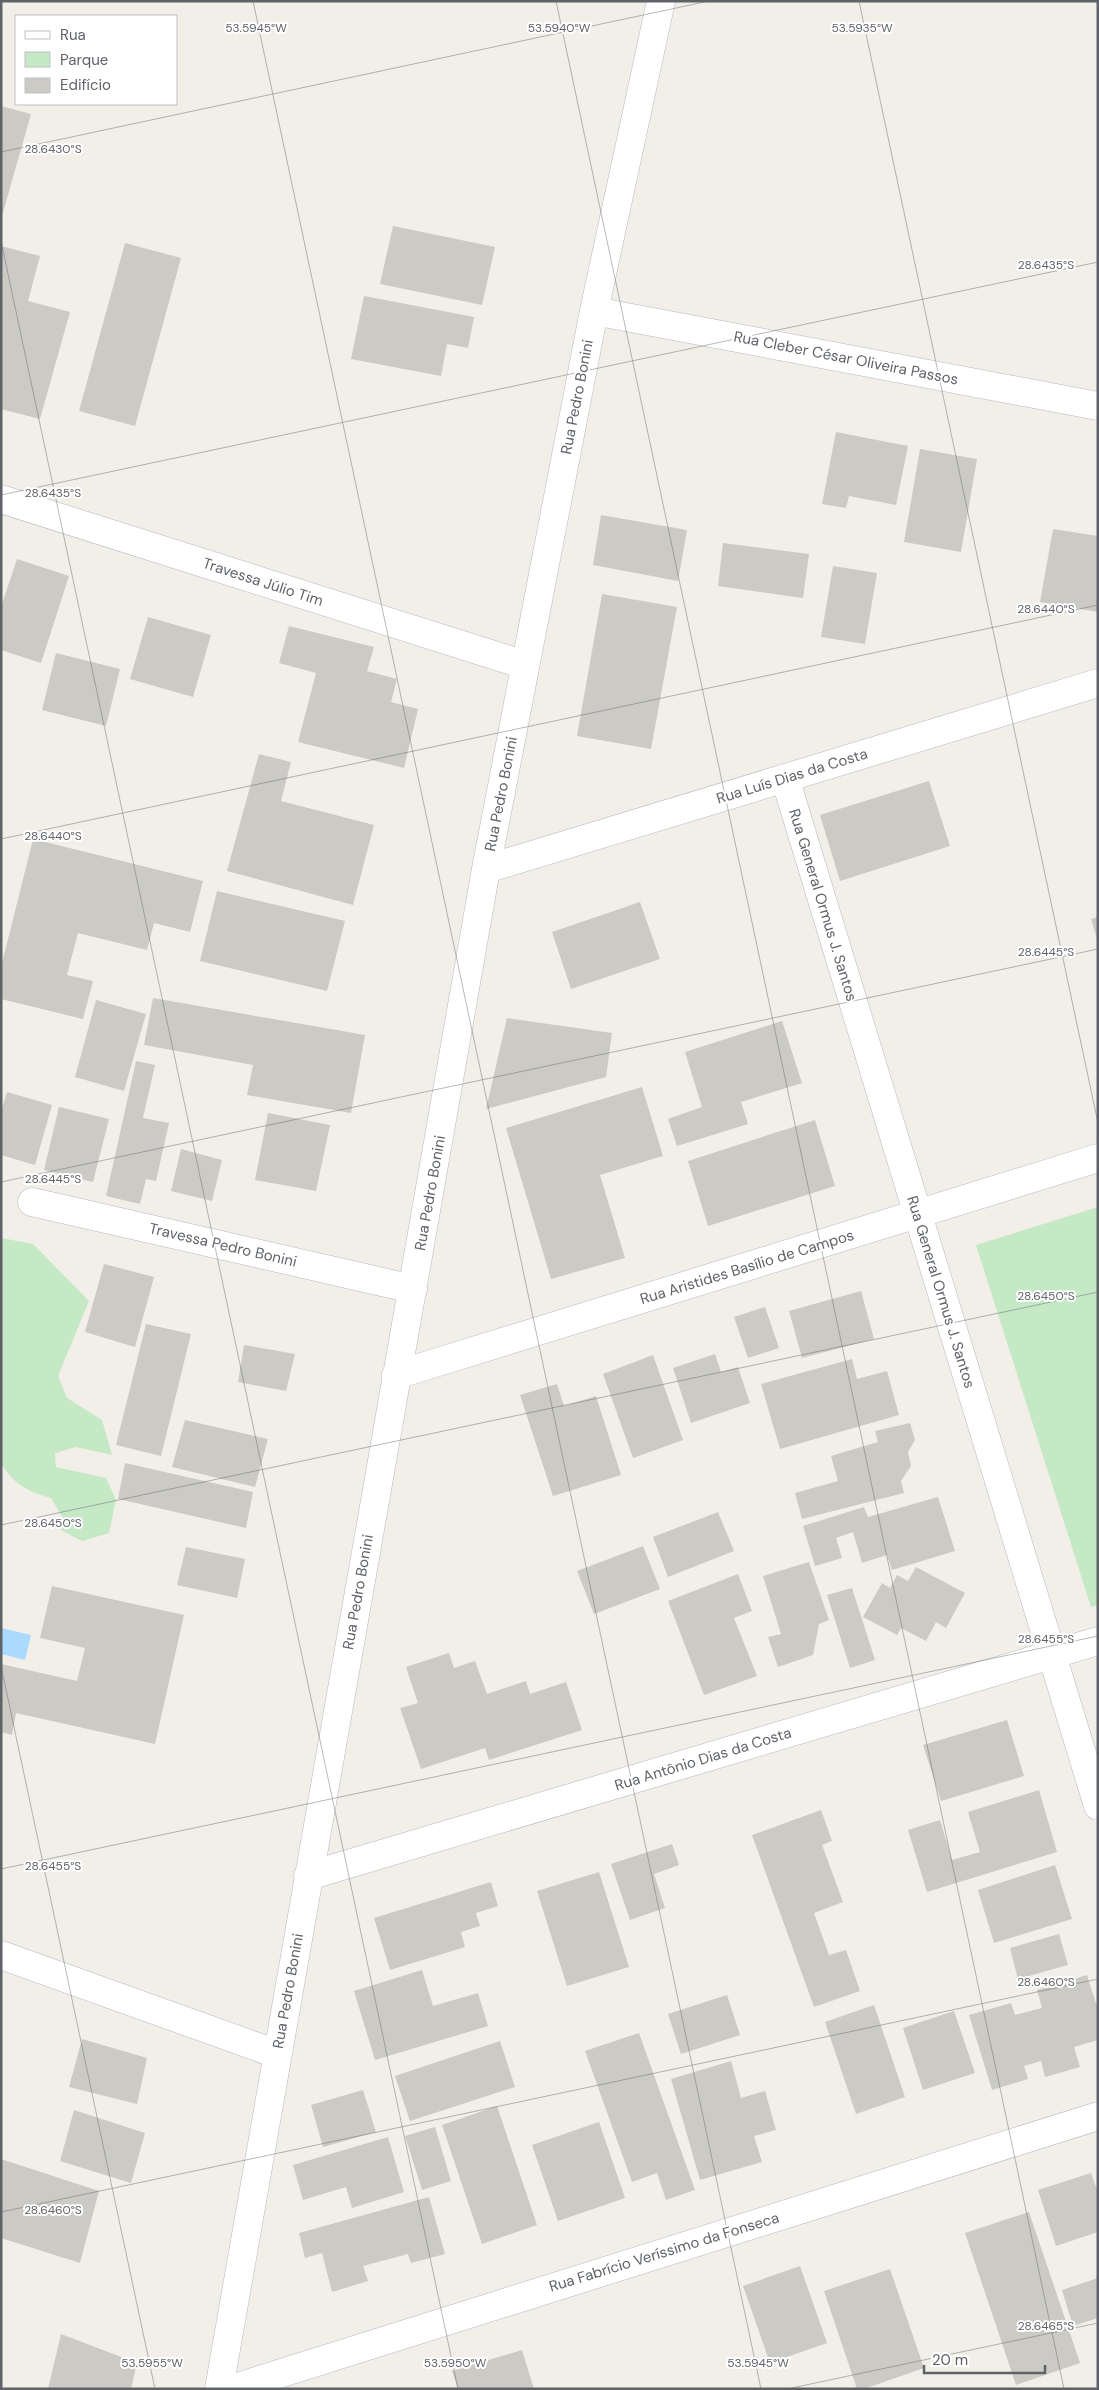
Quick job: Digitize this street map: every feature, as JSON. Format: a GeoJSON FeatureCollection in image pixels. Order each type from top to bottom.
{"type":"FeatureCollection","features":[{"type":"Feature","properties":{"kind":"street","name":"Rua Pedro Bonini"},"geometry":{"type":"LineString","coordinates":[[219,2389],[486,869],[594,311],[662,1]]}},
{"type":"Feature","properties":{"kind":"street","name":"Rua Cleber César Oliveira Passos"},"geometry":{"type":"LineString","coordinates":[[594,311],[1098,406]]}},
{"type":"Feature","properties":{"kind":"street","name":"Travessa Júlio Tim"},"geometry":{"type":"LineString","coordinates":[[1,499],[525,665]]}},
{"type":"Feature","properties":{"kind":"street","name":"Rua Luís Dias da Costa"},"geometry":{"type":"LineString","coordinates":[[486,869],[1098,683]]}},
{"type":"Feature","properties":{"kind":"street","name":"Rua General Ormus J. Santos"},"geometry":{"type":"LineString","coordinates":[[785,778],[1098,1806]]}},
{"type":"Feature","properties":{"kind":"street","name":"Rua Aristides Basílio de Campos"},"geometry":{"type":"LineString","coordinates":[[396,1376],[1098,1158]]}},
{"type":"Feature","properties":{"kind":"street","name":"Travessa Pedro Bonini"},"geometry":{"type":"LineString","coordinates":[[32,1202],[413,1289]]}},
{"type":"Feature","properties":{"kind":"street","name":"Rua Antônio Dias da Costa"},"geometry":{"type":"LineString","coordinates":[[308,1876],[1098,1641]]}},
{"type":"Feature","properties":{"kind":"street"},"geometry":{"type":"LineString","coordinates":[[1,1955],[277,2054]]}},
{"type":"Feature","properties":{"kind":"street","name":"Rua Fabrício Veríssimo da Fonseca"},"geometry":{"type":"LineString","coordinates":[[231,2389],[1098,2116]]}},
{"type":"Feature","properties":{"kind":"green space"},"geometry":{"type":"Polygon","coordinates":[[[1098,1207],[1098,1605],[1091,1607],[976,1245],[1098,1207]]]}},
{"type":"Feature","properties":{"kind":"green space"},"geometry":{"type":"Polygon","coordinates":[[[1,1238],[33,1244],[89,1301],[58,1376],[67,1398],[102,1420],[112,1455],[76,1447],[55,1453],[56,1467],[106,1478],[116,1500],[109,1533],[82,1541],[61,1530],[63,1518],[51,1498],[35,1493],[17,1483],[1,1464],[1,1238]]]}},
{"type":"Feature","properties":{"kind":"water"},"geometry":{"type":"Polygon","coordinates":[[[1,1628],[31,1635],[25,1660],[1,1654],[1,1628]]]}},
{"type":"Feature","properties":{"kind":"building"},"geometry":{"type":"Polygon","coordinates":[[[1,106],[31,114],[2,216],[1,216],[1,106]]]}},
{"type":"Feature","properties":{"kind":"building"},"geometry":{"type":"Polygon","coordinates":[[[393,226],[495,247],[482,305],[380,284],[393,226]]]}},
{"type":"Feature","properties":{"kind":"building"},"geometry":{"type":"Polygon","coordinates":[[[125,243],[181,258],[135,426],[79,411],[125,243]]]}},
{"type":"Feature","properties":{"kind":"building"},"geometry":{"type":"Polygon","coordinates":[[[1,246],[40,256],[28,301],[70,312],[40,419],[1,409],[1,246]]]}},
{"type":"Feature","properties":{"kind":"building"},"geometry":{"type":"Polygon","coordinates":[[[364,296],[474,317],[468,348],[447,344],[441,376],[351,359],[364,296]]]}},
{"type":"Feature","properties":{"kind":"building"},"geometry":{"type":"Polygon","coordinates":[[[836,432],[908,446],[896,505],[849,496],[846,508],[822,504],[836,432]]]}},
{"type":"Feature","properties":{"kind":"building"},"geometry":{"type":"Polygon","coordinates":[[[920,449],[977,459],[961,552],[904,542],[920,449]]]}},
{"type":"Feature","properties":{"kind":"building"},"geometry":{"type":"Polygon","coordinates":[[[601,515],[687,530],[678,581],[593,565],[601,515]]]}},
{"type":"Feature","properties":{"kind":"building"},"geometry":{"type":"Polygon","coordinates":[[[1053,529],[1098,536],[1098,612],[1040,602],[1053,529]]]}},
{"type":"Feature","properties":{"kind":"building"},"geometry":{"type":"Polygon","coordinates":[[[723,543],[809,554],[803,598],[718,586],[723,543]]]}},
{"type":"Feature","properties":{"kind":"building"},"geometry":{"type":"Polygon","coordinates":[[[17,559],[69,576],[41,663],[1,650],[1,607],[17,559]]]}},
{"type":"Feature","properties":{"kind":"building"},"geometry":{"type":"Polygon","coordinates":[[[833,566],[877,573],[865,644],[821,637],[833,566]]]}},
{"type":"Feature","properties":{"kind":"building"},"geometry":{"type":"Polygon","coordinates":[[[602,594],[677,607],[651,749],[577,736],[602,594]]]}},
{"type":"Feature","properties":{"kind":"building"},"geometry":{"type":"Polygon","coordinates":[[[148,617],[211,635],[193,697],[130,679],[148,617]]]}},
{"type":"Feature","properties":{"kind":"building"},"geometry":{"type":"Polygon","coordinates":[[[289,626],[374,647],[367,671],[397,679],[391,702],[418,709],[404,768],[298,742],[316,673],[279,663],[289,626]]]}},
{"type":"Feature","properties":{"kind":"building"},"geometry":{"type":"Polygon","coordinates":[[[56,653],[120,669],[106,726],[42,710],[56,653]]]}},
{"type":"Feature","properties":{"kind":"building"},"geometry":{"type":"Polygon","coordinates":[[[259,754],[291,762],[281,801],[374,825],[353,905],[227,871],[259,754]]]}},
{"type":"Feature","properties":{"kind":"building"},"geometry":{"type":"Polygon","coordinates":[[[929,781],[950,846],[840,881],[820,815],[929,781]]]}},
{"type":"Feature","properties":{"kind":"building"},"geometry":{"type":"Polygon","coordinates":[[[33,839],[203,881],[190,932],[154,923],[147,950],[78,933],[67,975],[93,981],[83,1019],[1,999],[1,967],[33,839]]]}},
{"type":"Feature","properties":{"kind":"building"},"geometry":{"type":"Polygon","coordinates":[[[217,891],[345,921],[327,991],[200,961],[217,891]]]}},
{"type":"Feature","properties":{"kind":"building"},"geometry":{"type":"Polygon","coordinates":[[[640,902],[660,959],[571,989],[552,932],[640,902]]]}},
{"type":"Feature","properties":{"kind":"building"},"geometry":{"type":"Polygon","coordinates":[[[1098,917],[1098,938],[1097,939],[1091,919],[1098,917]]]}},
{"type":"Feature","properties":{"kind":"building"},"geometry":{"type":"Polygon","coordinates":[[[153,998],[365,1035],[351,1113],[247,1095],[253,1065],[144,1045],[153,998]]]}},
{"type":"Feature","properties":{"kind":"building"},"geometry":{"type":"Polygon","coordinates":[[[96,1000],[146,1014],[124,1091],[75,1077],[96,1000]]]}},
{"type":"Feature","properties":{"kind":"building"},"geometry":{"type":"Polygon","coordinates":[[[507,1018],[612,1033],[606,1077],[486,1109],[507,1018]]]}},
{"type":"Feature","properties":{"kind":"building"},"geometry":{"type":"Polygon","coordinates":[[[782,1021],[802,1083],[741,1102],[748,1124],[677,1146],[668,1119],[702,1107],[685,1052],[782,1021]]]}},
{"type":"Feature","properties":{"kind":"building"},"geometry":{"type":"Polygon","coordinates":[[[136,1061],[155,1065],[143,1118],[169,1123],[156,1181],[146,1179],[140,1204],[106,1196],[136,1061]]]}},
{"type":"Feature","properties":{"kind":"building"},"geometry":{"type":"Polygon","coordinates":[[[642,1087],[663,1156],[600,1175],[625,1258],[551,1279],[506,1128],[642,1087]]]}},
{"type":"Feature","properties":{"kind":"building"},"geometry":{"type":"Polygon","coordinates":[[[7,1092],[52,1105],[35,1165],[1,1155],[1,1112],[7,1092]]]}},
{"type":"Feature","properties":{"kind":"building"},"geometry":{"type":"Polygon","coordinates":[[[59,1107],[109,1119],[93,1182],[44,1170],[59,1107]]]}},
{"type":"Feature","properties":{"kind":"building"},"geometry":{"type":"Polygon","coordinates":[[[268,1113],[330,1125],[316,1191],[255,1180],[268,1113]]]}},
{"type":"Feature","properties":{"kind":"building"},"geometry":{"type":"Polygon","coordinates":[[[815,1120],[835,1186],[708,1226],[688,1161],[815,1120]]]}},
{"type":"Feature","properties":{"kind":"building"},"geometry":{"type":"Polygon","coordinates":[[[181,1149],[222,1160],[212,1201],[171,1191],[181,1149]]]}},
{"type":"Feature","properties":{"kind":"building"},"geometry":{"type":"Polygon","coordinates":[[[104,1264],[154,1277],[135,1347],[85,1332],[104,1264]]]}},
{"type":"Feature","properties":{"kind":"building"},"geometry":{"type":"Polygon","coordinates":[[[861,1291],[874,1339],[802,1358],[789,1311],[861,1291]]]}},
{"type":"Feature","properties":{"kind":"building"},"geometry":{"type":"Polygon","coordinates":[[[765,1307],[779,1348],[748,1358],[734,1317],[765,1307]]]}},
{"type":"Feature","properties":{"kind":"building"},"geometry":{"type":"Polygon","coordinates":[[[146,1324],[191,1334],[161,1456],[116,1445],[146,1324]]]}},
{"type":"Feature","properties":{"kind":"building"},"geometry":{"type":"Polygon","coordinates":[[[244,1345],[295,1354],[286,1391],[238,1382],[244,1345]]]}},
{"type":"Feature","properties":{"kind":"building"},"geometry":{"type":"Polygon","coordinates":[[[715,1354],[721,1372],[738,1367],[750,1403],[691,1423],[673,1368],[715,1354]]]}},
{"type":"Feature","properties":{"kind":"building"},"geometry":{"type":"Polygon","coordinates":[[[653,1355],[683,1440],[633,1458],[603,1374],[653,1355]]]}},
{"type":"Feature","properties":{"kind":"building"},"geometry":{"type":"Polygon","coordinates":[[[852,1359],[857,1379],[887,1371],[899,1415],[780,1449],[761,1384],[852,1359]]]}},
{"type":"Feature","properties":{"kind":"building"},"geometry":{"type":"Polygon","coordinates":[[[557,1384],[564,1406],[596,1396],[621,1475],[553,1496],[520,1395],[557,1384]]]}},
{"type":"Feature","properties":{"kind":"building"},"geometry":{"type":"Polygon","coordinates":[[[185,1420],[268,1439],[255,1487],[172,1467],[185,1420]]]}},
{"type":"Feature","properties":{"kind":"building"},"geometry":{"type":"Polygon","coordinates":[[[910,1423],[915,1440],[908,1452],[911,1466],[901,1481],[904,1493],[802,1519],[795,1493],[838,1481],[831,1456],[878,1442],[875,1431],[910,1423]]]}},
{"type":"Feature","properties":{"kind":"building"},"geometry":{"type":"Polygon","coordinates":[[[125,1463],[253,1492],[246,1528],[118,1499],[125,1463]]]}},
{"type":"Feature","properties":{"kind":"building"},"geometry":{"type":"Polygon","coordinates":[[[938,1497],[955,1551],[892,1570],[887,1555],[862,1563],[853,1532],[836,1538],[842,1558],[815,1566],[803,1526],[864,1507],[868,1517],[938,1497]]]}},
{"type":"Feature","properties":{"kind":"building"},"geometry":{"type":"Polygon","coordinates":[[[718,1512],[734,1551],[668,1577],[653,1537],[718,1512]]]}},
{"type":"Feature","properties":{"kind":"building"},"geometry":{"type":"Polygon","coordinates":[[[643,1546],[660,1589],[594,1614],[577,1571],[643,1546]]]}},
{"type":"Feature","properties":{"kind":"building"},"geometry":{"type":"Polygon","coordinates":[[[186,1547],[245,1559],[237,1598],[177,1585],[186,1547]]]}},
{"type":"Feature","properties":{"kind":"building"},"geometry":{"type":"Polygon","coordinates":[[[809,1562],[829,1620],[819,1624],[813,1655],[778,1667],[768,1637],[781,1634],[763,1576],[809,1562]]]}},
{"type":"Feature","properties":{"kind":"building"},"geometry":{"type":"Polygon","coordinates":[[[916,1567],[965,1593],[946,1628],[936,1622],[926,1641],[901,1628],[897,1635],[863,1617],[882,1583],[890,1588],[897,1575],[908,1581],[916,1567]]]}},
{"type":"Feature","properties":{"kind":"building"},"geometry":{"type":"Polygon","coordinates":[[[738,1574],[752,1611],[734,1618],[757,1676],[704,1695],[668,1601],[738,1574]]]}},
{"type":"Feature","properties":{"kind":"building"},"geometry":{"type":"Polygon","coordinates":[[[52,1586],[184,1615],[155,1744],[16,1713],[12,1735],[1,1732],[1,1664],[77,1681],[85,1648],[40,1638],[52,1586]]]}},
{"type":"Feature","properties":{"kind":"building"},"geometry":{"type":"Polygon","coordinates":[[[852,1588],[875,1660],[850,1668],[827,1595],[852,1588]]]}},
{"type":"Feature","properties":{"kind":"building"},"geometry":{"type":"Polygon","coordinates":[[[449,1653],[454,1668],[475,1661],[487,1694],[526,1681],[530,1694],[566,1682],[582,1730],[489,1760],[485,1748],[421,1769],[400,1708],[418,1703],[406,1667],[449,1653]]]}},
{"type":"Feature","properties":{"kind":"building"},"geometry":{"type":"Polygon","coordinates":[[[1007,1720],[1024,1776],[941,1801],[923,1745],[1007,1720]]]}},
{"type":"Feature","properties":{"kind":"building"},"geometry":{"type":"Polygon","coordinates":[[[1039,1790],[1057,1852],[927,1892],[908,1830],[940,1820],[952,1860],[980,1852],[968,1812],[1039,1790]]]}},
{"type":"Feature","properties":{"kind":"building"},"geometry":{"type":"Polygon","coordinates":[[[821,1810],[832,1841],[822,1845],[843,1902],[814,1913],[829,1955],[846,1950],[860,1991],[814,2007],[752,1835],[821,1810]]]}},
{"type":"Feature","properties":{"kind":"building"},"geometry":{"type":"Polygon","coordinates":[[[672,1844],[679,1865],[654,1874],[665,1908],[630,1920],[611,1864],[672,1844]]]}},
{"type":"Feature","properties":{"kind":"building"},"geometry":{"type":"Polygon","coordinates":[[[1055,1865],[1072,1919],[994,1943],[978,1890],[1055,1865]]]}},
{"type":"Feature","properties":{"kind":"building"},"geometry":{"type":"Polygon","coordinates":[[[599,1872],[629,1967],[567,1986],[537,1891],[599,1872]]]}},
{"type":"Feature","properties":{"kind":"building"},"geometry":{"type":"Polygon","coordinates":[[[491,1882],[498,1906],[476,1913],[480,1926],[461,1932],[465,1947],[390,1970],[374,1918],[491,1882]]]}},
{"type":"Feature","properties":{"kind":"building"},"geometry":{"type":"Polygon","coordinates":[[[1059,1934],[1068,1965],[1018,1979],[1010,1948],[1059,1934]]]}},
{"type":"Feature","properties":{"kind":"building"},"geometry":{"type":"Polygon","coordinates":[[[422,1970],[433,2006],[478,1993],[488,2026],[375,2060],[354,1991],[422,1970]]]}},
{"type":"Feature","properties":{"kind":"building"},"geometry":{"type":"Polygon","coordinates":[[[1087,1975],[1098,2010],[1098,2040],[1074,2047],[1080,2067],[1045,2077],[1041,2061],[1024,2066],[1028,2079],[992,2090],[969,2015],[1011,2003],[1015,2015],[1042,2008],[1037,1990],[1087,1975]]]}},
{"type":"Feature","properties":{"kind":"building"},"geometry":{"type":"Polygon","coordinates":[[[727,1995],[740,2035],[681,2054],[668,2014],[727,1995]]]}},
{"type":"Feature","properties":{"kind":"building"},"geometry":{"type":"Polygon","coordinates":[[[874,2005],[905,2097],[856,2114],[825,2022],[874,2005]]]}},
{"type":"Feature","properties":{"kind":"building"},"geometry":{"type":"Polygon","coordinates":[[[954,2011],[975,2073],[923,2090],[903,2028],[954,2011]]]}},
{"type":"Feature","properties":{"kind":"building"},"geometry":{"type":"Polygon","coordinates":[[[639,2033],[695,2190],[666,2200],[657,2173],[632,2182],[585,2051],[639,2033]]]}},
{"type":"Feature","properties":{"kind":"building"},"geometry":{"type":"Polygon","coordinates":[[[82,2039],[147,2058],[137,2104],[69,2087],[82,2039]]]}},
{"type":"Feature","properties":{"kind":"building"},"geometry":{"type":"Polygon","coordinates":[[[500,2041],[515,2087],[410,2121],[395,2076],[500,2041]]]}},
{"type":"Feature","properties":{"kind":"building"},"geometry":{"type":"Polygon","coordinates":[[[731,2061],[741,2098],[765,2091],[776,2130],[754,2136],[762,2162],[700,2180],[671,2079],[731,2061]]]}},
{"type":"Feature","properties":{"kind":"building"},"geometry":{"type":"Polygon","coordinates":[[[363,2090],[376,2132],[323,2147],[311,2105],[363,2090]]]}},
{"type":"Feature","properties":{"kind":"building"},"geometry":{"type":"Polygon","coordinates":[[[497,2106],[537,2225],[482,2244],[442,2125],[497,2106]]]}},
{"type":"Feature","properties":{"kind":"building"},"geometry":{"type":"Polygon","coordinates":[[[74,2110],[145,2133],[131,2183],[60,2161],[74,2110]]]}},
{"type":"Feature","properties":{"kind":"building"},"geometry":{"type":"Polygon","coordinates":[[[599,2122],[625,2198],[558,2221],[532,2145],[599,2122]]]}},
{"type":"Feature","properties":{"kind":"building"},"geometry":{"type":"Polygon","coordinates":[[[435,2127],[451,2181],[422,2190],[405,2136],[435,2127]]]}},
{"type":"Feature","properties":{"kind":"building"},"geometry":{"type":"Polygon","coordinates":[[[388,2137],[404,2192],[352,2208],[346,2187],[303,2200],[293,2165],[388,2137]]]}},
{"type":"Feature","properties":{"kind":"building"},"geometry":{"type":"Polygon","coordinates":[[[1,2159],[99,2191],[80,2263],[1,2238],[1,2159]]]}},
{"type":"Feature","properties":{"kind":"building"},"geometry":{"type":"Polygon","coordinates":[[[1091,2173],[1098,2193],[1098,2232],[1056,2246],[1038,2190],[1091,2173]]]}},
{"type":"Feature","properties":{"kind":"building"},"geometry":{"type":"Polygon","coordinates":[[[429,2197],[445,2254],[411,2263],[408,2254],[363,2266],[368,2281],[332,2292],[322,2253],[305,2258],[299,2233],[429,2197]]]}},
{"type":"Feature","properties":{"kind":"building"},"geometry":{"type":"Polygon","coordinates":[[[1029,2212],[1080,2363],[1016,2385],[965,2233],[1029,2212]]]}},
{"type":"Feature","properties":{"kind":"building"},"geometry":{"type":"Polygon","coordinates":[[[800,2266],[827,2343],[770,2363],[743,2286],[800,2266]]]}},
{"type":"Feature","properties":{"kind":"building"},"geometry":{"type":"Polygon","coordinates":[[[890,2269],[924,2368],[864,2389],[857,2389],[824,2291],[890,2269]]]}},
{"type":"Feature","properties":{"kind":"building"},"geometry":{"type":"Polygon","coordinates":[[[1098,2278],[1098,2318],[1073,2326],[1062,2290],[1098,2278]]]}},
{"type":"Feature","properties":{"kind":"building"},"geometry":{"type":"Polygon","coordinates":[[[61,2334],[137,2363],[131,2389],[48,2389],[61,2334]]]}},
{"type":"Feature","properties":{"kind":"building"},"geometry":{"type":"Polygon","coordinates":[[[522,2350],[534,2389],[458,2389],[452,2371],[522,2350]]]}}]}
